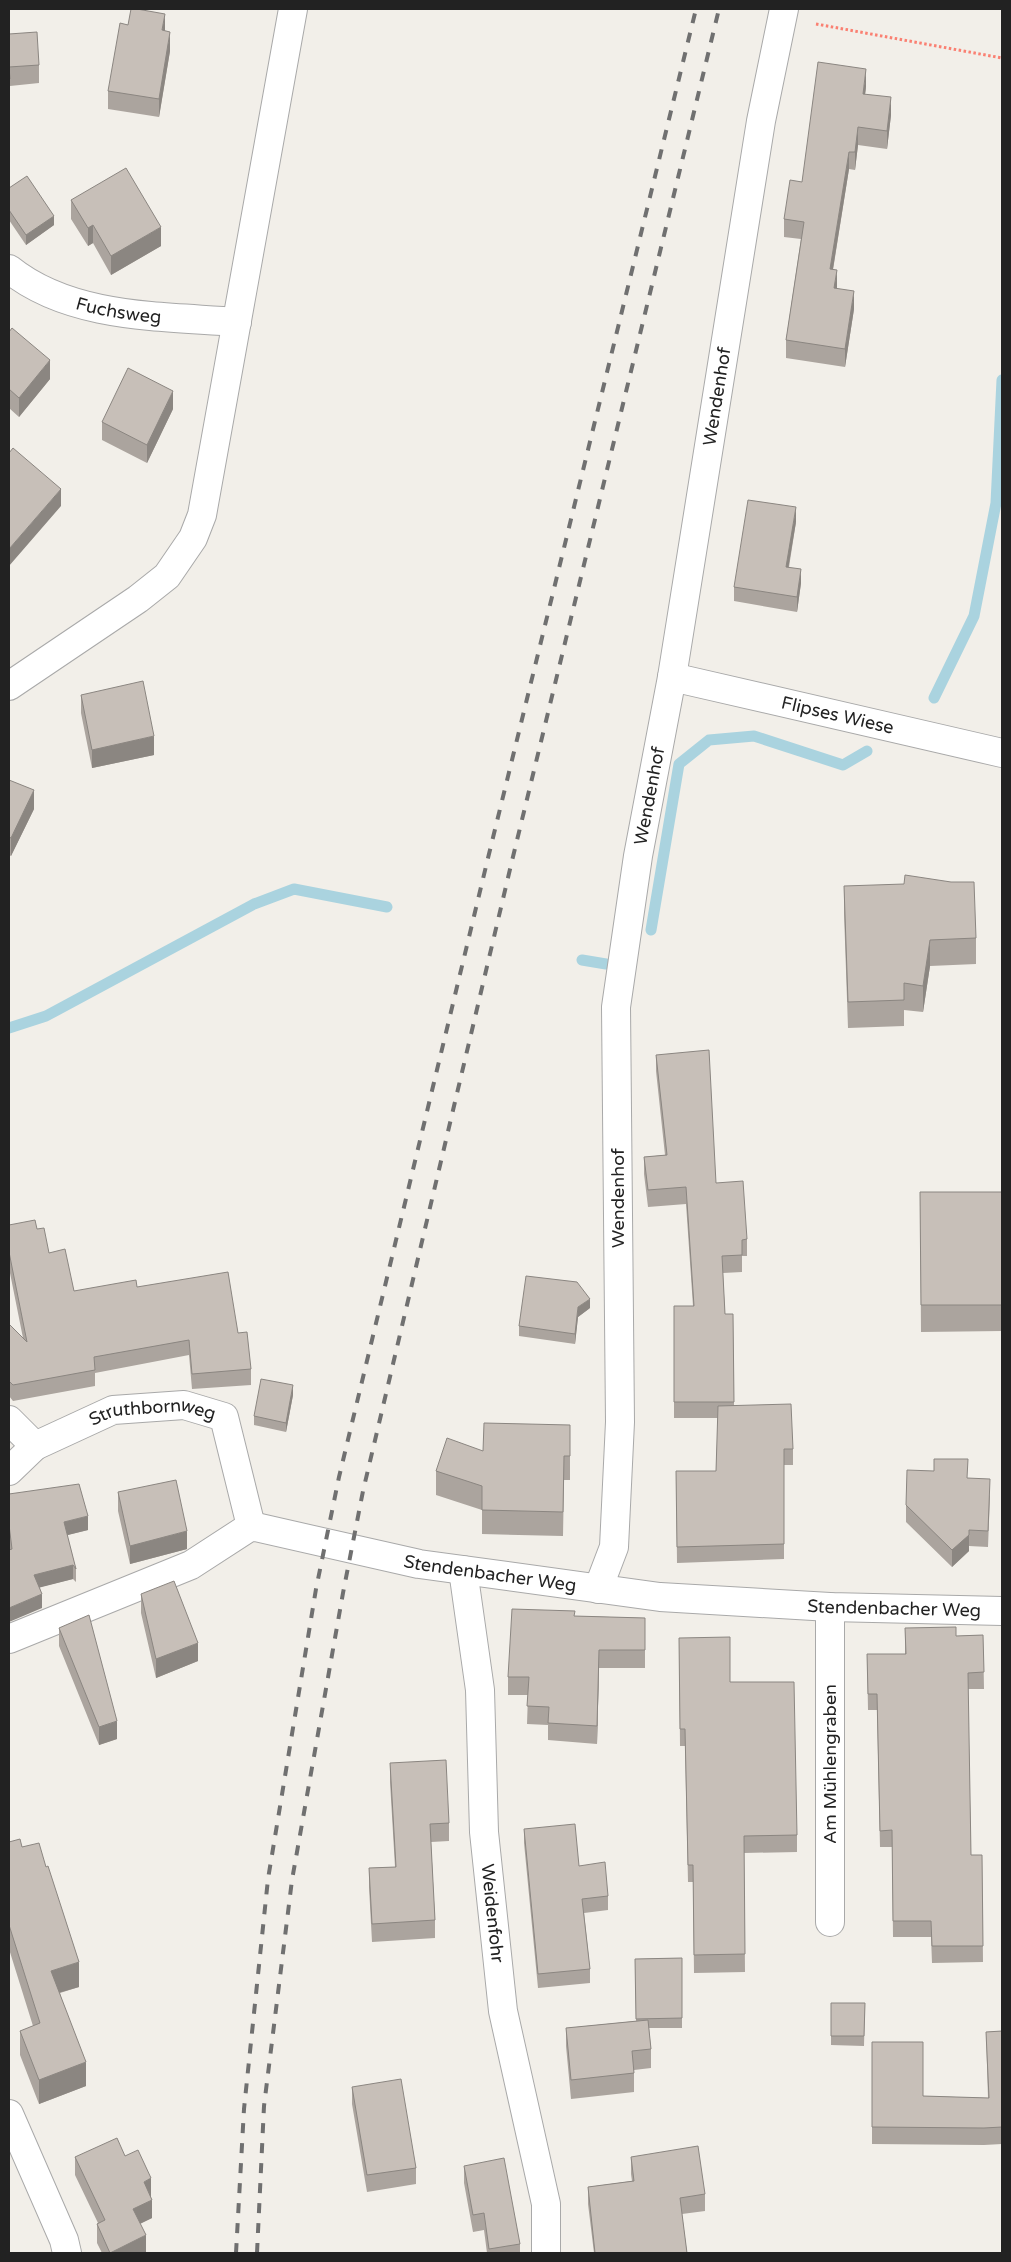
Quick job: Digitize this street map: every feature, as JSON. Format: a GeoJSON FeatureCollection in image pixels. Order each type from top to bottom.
{"type":"FeatureCollection","features":[{"type":"Feature","properties":{"kind":"street"},"geometry":{"type":"LineString","coordinates":[[9,686],[138,599],[167,576],[194,538],[202,515],[293,9]]}},
{"type":"Feature","properties":{"kind":"street","name":"Wendenhof"},"geometry":{"type":"LineString","coordinates":[[598,1589],[614,1547],[620,1422],[616,1007],[638,856],[672,677],[761,121],[783,13]]}},
{"type":"Feature","properties":{"kind":"street","name":"Fuchsweg"},"geometry":{"type":"LineString","coordinates":[[9,269],[57,298],[148,315],[237,322]]}},
{"type":"Feature","properties":{"kind":"street","name":"Flipses Wiese"},"geometry":{"type":"LineString","coordinates":[[672,677],[1002,753]]}},
{"type":"Feature","properties":{"kind":"street","name":"Struthbornweg"},"geometry":{"type":"LineString","coordinates":[[9,1470],[35,1446],[113,1410],[184,1404],[224,1417],[251,1526]]}},
{"type":"Feature","properties":{"kind":"street"},"geometry":{"type":"LineString","coordinates":[[9,1420],[35,1446]]}},
{"type":"Feature","properties":{"kind":"street"},"geometry":{"type":"LineString","coordinates":[[9,1639],[191,1564],[251,1526]]}},
{"type":"Feature","properties":{"kind":"street","name":"Stendenbacher Weg"},"geometry":{"type":"LineString","coordinates":[[251,1526],[419,1564],[660,1597],[830,1607],[1002,1611]]}},
{"type":"Feature","properties":{"kind":"street","name":"Weidenfohr"},"geometry":{"type":"LineString","coordinates":[[463,1570],[480,1690],[484,1832],[503,2011],[546,2204],[546,2253]]}},
{"type":"Feature","properties":{"kind":"street","name":"Am Mühlengraben"},"geometry":{"type":"LineString","coordinates":[[830,1607],[830,1922]]}},
{"type":"Feature","properties":{"kind":"street"},"geometry":{"type":"LineString","coordinates":[[9,2114],[68,2253]]}},
{"type":"Feature","properties":{"kind":"path"},"geometry":{"type":"LineString","coordinates":[[783,13],[891,40],[1002,58]]}},
{"type":"Feature","properties":{"kind":"building"},"geometry":{"type":"Polygon","coordinates":[[[131,9],[165,14],[162,30],[170,32],[159,99],[108,91],[120,23],[128,25],[131,9]]]}},
{"type":"Feature","properties":{"kind":"building"},"geometry":{"type":"Polygon","coordinates":[[[37,32],[39,65],[9,67],[9,34],[37,32]]]}},
{"type":"Feature","properties":{"kind":"building"},"geometry":{"type":"Polygon","coordinates":[[[818,62],[866,69],[863,94],[891,97],[887,131],[858,127],[855,152],[849,152],[830,269],[837,270],[834,288],[854,291],[845,349],[786,340],[804,222],[784,219],[790,180],[802,182],[818,62]]]}},
{"type":"Feature","properties":{"kind":"building"},"geometry":{"type":"Polygon","coordinates":[[[126,168],[161,227],[111,256],[93,225],[88,228],[71,200],[126,168]]]}},
{"type":"Feature","properties":{"kind":"building"},"geometry":{"type":"Polygon","coordinates":[[[27,176],[54,216],[26,235],[9,210],[9,188],[27,176]]]}},
{"type":"Feature","properties":{"kind":"building"},"geometry":{"type":"Polygon","coordinates":[[[12,328],[50,360],[19,398],[9,389],[9,332],[12,328]]]}},
{"type":"Feature","properties":{"kind":"building"},"geometry":{"type":"Polygon","coordinates":[[[128,368],[173,391],[147,445],[102,422],[128,368]]]}},
{"type":"Feature","properties":{"kind":"building"},"geometry":{"type":"Polygon","coordinates":[[[13,448],[61,489],[9,549],[9,453],[13,448]]]}},
{"type":"Feature","properties":{"kind":"building"},"geometry":{"type":"Polygon","coordinates":[[[748,500],[796,507],[786,567],[801,569],[797,597],[734,587],[748,500]]]}},
{"type":"Feature","properties":{"kind":"building"},"geometry":{"type":"Polygon","coordinates":[[[143,681],[154,736],[92,750],[81,695],[143,681]]]}},
{"type":"Feature","properties":{"kind":"building"},"geometry":{"type":"Polygon","coordinates":[[[9,780],[34,790],[11,838],[9,837],[9,780]]]}},
{"type":"Feature","properties":{"kind":"building"},"geometry":{"type":"Polygon","coordinates":[[[905,875],[951,882],[974,882],[976,938],[930,940],[923,986],[904,983],[904,1000],[848,1002],[844,886],[904,884],[905,875]]]}},
{"type":"Feature","properties":{"kind":"building"},"geometry":{"type":"Polygon","coordinates":[[[709,1050],[716,1183],[743,1181],[747,1239],[742,1240],[742,1255],[722,1256],[725,1314],[733,1314],[734,1402],[674,1402],[674,1306],[694,1306],[686,1187],[648,1190],[644,1157],[667,1155],[656,1055],[709,1050]]]}},
{"type":"Feature","properties":{"kind":"building"},"geometry":{"type":"Polygon","coordinates":[[[920,1192],[1002,1192],[1002,1305],[921,1305],[920,1192]]]}},
{"type":"Feature","properties":{"kind":"building"},"geometry":{"type":"Polygon","coordinates":[[[35,1220],[37,1229],[44,1228],[49,1253],[65,1249],[74,1291],[136,1280],[137,1287],[228,1272],[238,1333],[247,1332],[251,1369],[192,1374],[189,1340],[94,1357],[95,1370],[13,1385],[9,1381],[9,1324],[27,1342],[9,1252],[9,1225],[35,1220]]]}},
{"type":"Feature","properties":{"kind":"building"},"geometry":{"type":"Polygon","coordinates":[[[526,1276],[577,1282],[590,1299],[578,1307],[575,1334],[519,1326],[526,1276]]]}},
{"type":"Feature","properties":{"kind":"building"},"geometry":{"type":"Polygon","coordinates":[[[261,1379],[293,1385],[286,1423],[254,1416],[261,1379]]]}},
{"type":"Feature","properties":{"kind":"building"},"geometry":{"type":"Polygon","coordinates":[[[791,1404],[793,1449],[784,1449],[784,1544],[677,1547],[676,1471],[716,1471],[718,1406],[791,1404]]]}},
{"type":"Feature","properties":{"kind":"building"},"geometry":{"type":"Polygon","coordinates":[[[484,1423],[570,1425],[570,1456],[564,1456],[563,1512],[482,1510],[482,1486],[436,1471],[447,1438],[483,1451],[484,1423]]]}},
{"type":"Feature","properties":{"kind":"building"},"geometry":{"type":"Polygon","coordinates":[[[934,1459],[968,1459],[967,1478],[990,1479],[988,1531],[969,1530],[969,1535],[952,1550],[906,1505],[907,1470],[934,1471],[934,1459]]]}},
{"type":"Feature","properties":{"kind":"building"},"geometry":{"type":"Polygon","coordinates":[[[176,1480],[187,1531],[130,1546],[118,1492],[176,1480]]]}},
{"type":"Feature","properties":{"kind":"building"},"geometry":{"type":"Polygon","coordinates":[[[79,1484],[88,1516],[64,1522],[76,1569],[73,1565],[34,1575],[42,1594],[9,1608],[9,1550],[12,1549],[9,1525],[9,1494],[79,1484]]]}},
{"type":"Feature","properties":{"kind":"building"},"geometry":{"type":"Polygon","coordinates":[[[174,1581],[198,1643],[156,1659],[141,1594],[174,1581]]]}},
{"type":"Feature","properties":{"kind":"building"},"geometry":{"type":"Polygon","coordinates":[[[512,1609],[575,1611],[574,1616],[645,1618],[645,1650],[599,1650],[597,1726],[548,1723],[549,1707],[527,1706],[529,1677],[508,1677],[512,1609]]]}},
{"type":"Feature","properties":{"kind":"building"},"geometry":{"type":"Polygon","coordinates":[[[89,1615],[117,1721],[99,1727],[59,1628],[89,1615]]]}},
{"type":"Feature","properties":{"kind":"building"},"geometry":{"type":"Polygon","coordinates":[[[956,1627],[956,1636],[983,1635],[984,1672],[968,1673],[971,1855],[982,1855],[983,1946],[932,1946],[931,1921],[893,1921],[892,1830],[880,1831],[877,1694],[868,1694],[867,1654],[906,1654],[905,1628],[956,1627]]]}},
{"type":"Feature","properties":{"kind":"building"},"geometry":{"type":"Polygon","coordinates":[[[730,1637],[730,1682],[794,1682],[797,1835],[744,1836],[745,1954],[694,1955],[693,1865],[688,1865],[685,1729],[680,1729],[679,1638],[730,1637]]]}},
{"type":"Feature","properties":{"kind":"building"},"geometry":{"type":"Polygon","coordinates":[[[446,1760],[449,1823],[430,1824],[435,1920],[372,1924],[369,1868],[396,1867],[390,1763],[446,1760]]]}},
{"type":"Feature","properties":{"kind":"building"},"geometry":{"type":"Polygon","coordinates":[[[575,1824],[579,1866],[605,1862],[608,1896],[582,1899],[590,1969],[538,1974],[524,1829],[575,1824]]]}},
{"type":"Feature","properties":{"kind":"building"},"geometry":{"type":"Polygon","coordinates":[[[20,1839],[22,1847],[39,1843],[79,1962],[51,1971],[86,2062],[39,2080],[20,2031],[40,2023],[9,1925],[9,1842],[20,1839]]]}},
{"type":"Feature","properties":{"kind":"building"},"geometry":{"type":"Polygon","coordinates":[[[682,1958],[682,2018],[636,2019],[635,1959],[682,1958]]]}},
{"type":"Feature","properties":{"kind":"building"},"geometry":{"type":"Polygon","coordinates":[[[831,2003],[865,2003],[864,2036],[831,2036],[831,2003]]]}},
{"type":"Feature","properties":{"kind":"building"},"geometry":{"type":"Polygon","coordinates":[[[648,2020],[651,2049],[632,2051],[634,2073],[571,2080],[566,2028],[648,2020]]]}},
{"type":"Feature","properties":{"kind":"building"},"geometry":{"type":"Polygon","coordinates":[[[1002,2031],[1002,2127],[872,2127],[872,2042],[923,2042],[923,2096],[989,2098],[986,2032],[1002,2031]]]}},
{"type":"Feature","properties":{"kind":"building"},"geometry":{"type":"Polygon","coordinates":[[[401,2079],[416,2168],[367,2175],[352,2087],[401,2079]]]}},
{"type":"Feature","properties":{"kind":"building"},"geometry":{"type":"Polygon","coordinates":[[[117,2138],[125,2156],[138,2150],[151,2178],[144,2182],[152,2200],[133,2209],[146,2235],[110,2253],[97,2224],[105,2220],[75,2157],[117,2138]]]}},
{"type":"Feature","properties":{"kind":"building"},"geometry":{"type":"Polygon","coordinates":[[[698,2146],[705,2194],[680,2198],[687,2253],[595,2253],[588,2187],[634,2181],[631,2157],[698,2146]]]}},
{"type":"Feature","properties":{"kind":"building"},"geometry":{"type":"Polygon","coordinates":[[[504,2158],[520,2244],[489,2249],[484,2213],[473,2215],[464,2166],[504,2158]]]}},
{"type":"Feature","properties":{"kind":"waterway"},"geometry":{"type":"LineString","coordinates":[[934,698],[974,616],[996,503],[1002,380]]}},
{"type":"Feature","properties":{"kind":"waterway"},"geometry":{"type":"LineString","coordinates":[[651,930],[679,764],[709,740],[754,736],[843,765],[867,751]]}},
{"type":"Feature","properties":{"kind":"waterway"},"geometry":{"type":"LineString","coordinates":[[9,1028],[46,1016],[254,904],[294,889],[387,907]]}},
{"type":"Feature","properties":{"kind":"waterway"},"geometry":{"type":"LineString","coordinates":[[582,960],[606,964]]}},
{"type":"Feature","properties":{"kind":"railway"},"geometry":{"type":"LineString","coordinates":[[236,2253],[244,2109],[268,1879],[316,1589],[339,1477],[696,9]]}},
{"type":"Feature","properties":{"kind":"railway"},"geometry":{"type":"LineString","coordinates":[[257,2253],[264,2106],[292,1880],[363,1491],[511,865],[719,9]]}}]}
